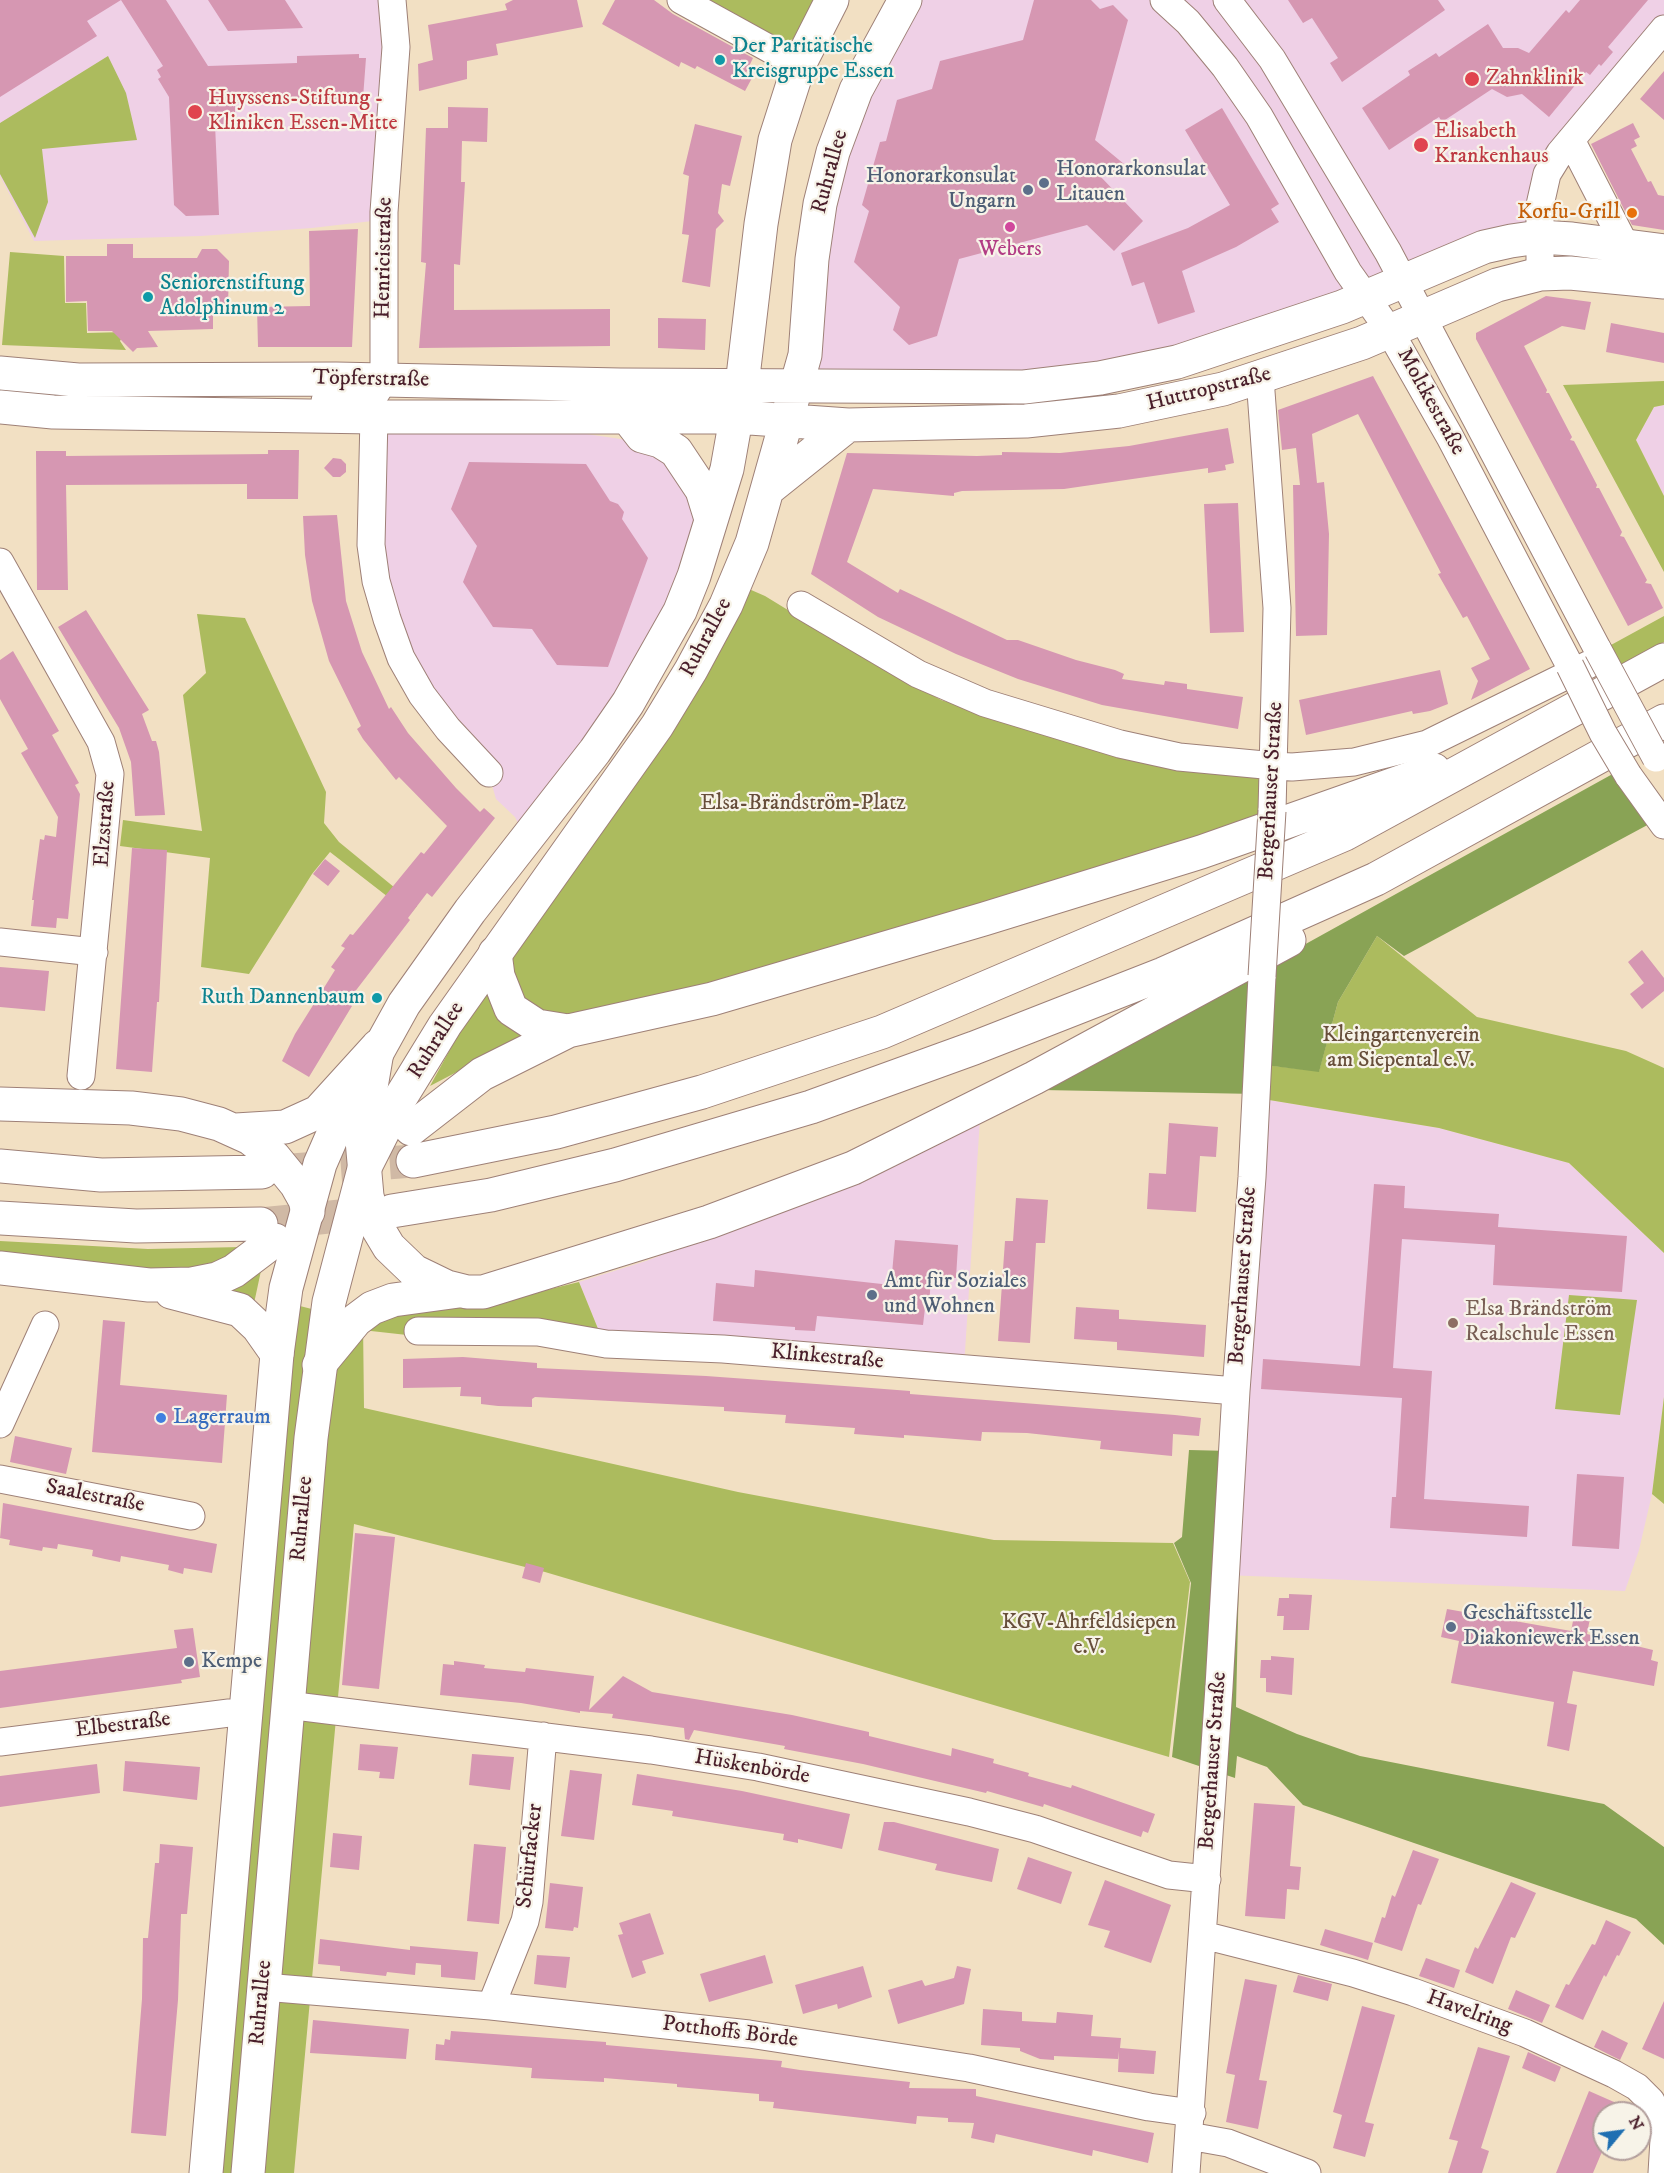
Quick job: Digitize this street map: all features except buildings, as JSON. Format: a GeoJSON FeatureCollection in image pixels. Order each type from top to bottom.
{"type":"FeatureCollection","features":[{"type":"Feature","properties":{"kind":"main road","name":"Ruhrallee"},"geometry":{"type":"LineString","coordinates":[[206,2173],[277,1354],[286,1288],[320,1164],[331,1137],[378,1046],[416,986],[457,928],[583,767],[628,703],[680,611],[727,469],[739,401],[761,224],[775,140],[799,65],[832,0]]}},
{"type":"Feature","properties":{"kind":"main road","name":"Ruhrallee"},"geometry":{"type":"LineString","coordinates":[[407,1130],[445,1025],[614,789],[691,670],[726,605],[743,564],[768,489],[805,355],[808,288],[818,215],[832,152],[856,90],[905,0]]}},
{"type":"Feature","properties":{"kind":"main road","name":"Huttropstraße"},"geometry":{"type":"LineString","coordinates":[[739,401],[797,385],[1024,387],[1100,378],[1177,362],[1368,298],[1484,247],[1539,237],[1625,245],[1664,252]]}},
{"type":"Feature","properties":{"kind":"main road","name":"Huttropstraße"},"geometry":{"type":"LineString","coordinates":[[739,401],[786,421],[848,425],[1026,421],[1119,411],[1172,402],[1260,378],[1362,343],[1497,285],[1540,274],[1570,273],[1664,282]]}},
{"type":"Feature","properties":{"kind":"main road","name":"Töpferstraße"},"geometry":{"type":"LineString","coordinates":[[0,373],[66,380],[384,380],[739,401]]}},
{"type":"Feature","properties":{"kind":"main road","name":"Töpferstraße"},"geometry":{"type":"LineString","coordinates":[[0,407],[53,411],[258,416],[628,418],[739,401]]}},
{"type":"Feature","properties":{"kind":"main road"},"geometry":{"type":"LineString","coordinates":[[628,418],[642,436],[660,441],[676,451],[702,490],[711,519]]}},
{"type":"Feature","properties":{"kind":"main road"},"geometry":{"type":"LineString","coordinates":[[768,489],[848,425]]}},
{"type":"Feature","properties":{"kind":"main road"},"geometry":{"type":"LineString","coordinates":[[407,1130],[556,1132],[702,1092],[882,1032],[1345,834],[1664,660]]}},
{"type":"Feature","properties":{"kind":"main road"},"geometry":{"type":"LineString","coordinates":[[392,1211],[491,1195],[615,1166],[811,1107],[974,1048],[1163,974],[1376,879],[1664,721]]}},
{"type":"Feature","properties":{"kind":"main road"},"geometry":{"type":"LineString","coordinates":[[0,1218],[268,1232],[308,1212],[364,1169],[407,1130],[482,1074],[568,1031],[712,999],[984,919],[1201,852],[1390,783],[1505,748]]}},
{"type":"Feature","properties":{"kind":"main road"},"geometry":{"type":"LineString","coordinates":[[320,1365],[357,1320],[372,1308],[393,1300],[461,1291],[483,1292],[513,1284],[709,1222],[793,1192],[873,1159],[1034,1078],[1300,934],[1376,879]]}},
{"type":"Feature","properties":{"kind":"main road"},"geometry":{"type":"LineString","coordinates":[[495,953],[498,976],[511,1009],[537,1026],[568,1031]]}},
{"type":"Feature","properties":{"kind":"main road"},"geometry":{"type":"LineString","coordinates":[[236,1130],[285,1126],[318,1112],[378,1046]]}},
{"type":"Feature","properties":{"kind":"main road"},"geometry":{"type":"LineString","coordinates":[[378,1046],[364,1123],[364,1169],[372,1216],[389,1247],[414,1272],[438,1284],[461,1291]]}},
{"type":"Feature","properties":{"kind":"main road"},"geometry":{"type":"LineString","coordinates":[[0,1104],[131,1108],[181,1114],[236,1130],[262,1147],[282,1166],[302,1192],[332,1288]]}},
{"type":"Feature","properties":{"kind":"main road"},"geometry":{"type":"LineString","coordinates":[[0,1166],[101,1175],[262,1172]]}},
{"type":"Feature","properties":{"kind":"main road","name":"Ruhrallee"},"geometry":{"type":"LineString","coordinates":[[248,2173],[304,1495],[332,1288],[364,1169]]}},
{"type":"Feature","properties":{"kind":"main road"},"geometry":{"type":"LineString","coordinates":[[0,1268],[149,1285],[180,1286],[217,1279],[250,1260],[268,1232]]}},
{"type":"Feature","properties":{"kind":"main road"},"geometry":{"type":"LineString","coordinates":[[149,1285],[240,1310],[258,1327],[277,1354]]}},
{"type":"Feature","properties":{"kind":"street","name":"Henricistraße"},"geometry":{"type":"LineString","coordinates":[[384,380],[384,212],[396,47],[393,0]]}},
{"type":"Feature","properties":{"kind":"street"},"geometry":{"type":"LineString","coordinates":[[681,0],[799,65]]}},
{"type":"Feature","properties":{"kind":"street","name":"Moltkestraße"},"geometry":{"type":"LineString","coordinates":[[1164,0],[1188,22],[1259,116],[1348,272],[1389,330],[1450,437],[1565,673],[1628,775],[1664,825]]}},
{"type":"Feature","properties":{"kind":"street","name":"Moltkestraße"},"geometry":{"type":"LineString","coordinates":[[1227,0],[1272,59],[1310,119],[1404,281],[1660,764]]}},
{"type":"Feature","properties":{"kind":"street"},"geometry":{"type":"LineString","coordinates":[[1540,274],[1539,237],[1544,183],[1552,165],[1664,29]]}},
{"type":"Feature","properties":{"kind":"street"},"geometry":{"type":"LineString","coordinates":[[1571,140],[1625,245]]}},
{"type":"Feature","properties":{"kind":"street","name":"Bergerhauser Straße"},"geometry":{"type":"LineString","coordinates":[[1186,2173],[1252,1177],[1275,766],[1277,608],[1260,378]]}},
{"type":"Feature","properties":{"kind":"street"},"geometry":{"type":"LineString","coordinates":[[258,416],[319,401],[362,400],[376,393],[384,380]]}},
{"type":"Feature","properties":{"kind":"street"},"geometry":{"type":"LineString","coordinates":[[374,417],[371,545],[376,581],[387,619],[401,658],[422,695],[448,729],[489,773]]}},
{"type":"Feature","properties":{"kind":"street","name":"Elzstraße"},"geometry":{"type":"LineString","coordinates":[[0,562],[100,742],[107,760],[111,791],[81,1076]]}},
{"type":"Feature","properties":{"kind":"street"},"geometry":{"type":"LineString","coordinates":[[801,605],[918,674],[985,703],[1120,744],[1179,757],[1275,766],[1354,762],[1407,750],[1476,721],[1600,654]]}},
{"type":"Feature","properties":{"kind":"street"},"geometry":{"type":"LineString","coordinates":[[0,942],[94,952]]}},
{"type":"Feature","properties":{"kind":"street"},"geometry":{"type":"LineString","coordinates":[[0,1424],[45,1325]]}},
{"type":"Feature","properties":{"kind":"street","name":"Klinkestraße"},"geometry":{"type":"LineString","coordinates":[[417,1331],[538,1332],[606,1344],[723,1349],[1236,1392]]}},
{"type":"Feature","properties":{"kind":"street","name":"Saalestraße"},"geometry":{"type":"LineString","coordinates":[[0,1479],[190,1516]]}},
{"type":"Feature","properties":{"kind":"street","name":"Hüskenbörde"},"geometry":{"type":"LineString","coordinates":[[287,1705],[543,1736],[758,1767],[1035,1829],[1169,1875],[1207,1879]]}},
{"type":"Feature","properties":{"kind":"street","name":"Elbestraße"},"geometry":{"type":"LineString","coordinates":[[0,1742],[229,1713],[245,1714]]}},
{"type":"Feature","properties":{"kind":"street","name":"Schürfacker"},"geometry":{"type":"LineString","coordinates":[[491,2006],[525,1921],[529,1902],[543,1736]]}},
{"type":"Feature","properties":{"kind":"street","name":"Havelring"},"geometry":{"type":"LineString","coordinates":[[1203,1935],[1353,1973],[1413,1992],[1526,2033],[1614,2074],[1637,2087],[1651,2101],[1664,2139],[1662,2173]]}},
{"type":"Feature","properties":{"kind":"street","name":"Potthoffs Börde"},"geometry":{"type":"LineString","coordinates":[[264,1987],[491,2006],[664,2024],[859,2049],[969,2068],[1149,2107],[1190,2125]]}},
{"type":"Feature","properties":{"kind":"street"},"geometry":{"type":"LineString","coordinates":[[1190,2125],[1228,2143],[1307,2173]]}},
{"type":"Feature","properties":{"kind":"shaded area","name":"Huyssens-Stiftung - Kliniken Essen-Mitte"},"geometry":{"type":"Polygon","coordinates":[[[0,0],[391,0],[381,220],[312,228],[201,236],[34,241],[0,176],[0,0]]]}},
{"type":"Feature","properties":{"kind":"shaded area"},"geometry":{"type":"Polygon","coordinates":[[[906,0],[1162,0],[1186,24],[1365,297],[1100,376],[798,383],[821,205],[906,0]]]}},
{"type":"Feature","properties":{"kind":"shaded area","name":"Elisabeth Krankenhaus"},"geometry":{"type":"Polygon","coordinates":[[[1165,0],[1664,0],[1664,26],[1560,152],[1538,235],[1368,297],[1165,0]]]}},
{"type":"Feature","properties":{"kind":"shaded area"},"geometry":{"type":"Polygon","coordinates":[[[1664,405],[1664,496],[1636,440],[1654,407],[1664,405]]]}},
{"type":"Feature","properties":{"kind":"shaded area"},"geometry":{"type":"Polygon","coordinates":[[[479,418],[627,440],[657,447],[694,496],[694,529],[662,614],[643,650],[591,729],[519,825],[515,817],[496,799],[488,771],[449,729],[388,618],[375,419],[479,418]]]}},
{"type":"Feature","properties":{"kind":"shaded area","name":"Elsa Brändström Realschule Essen"},"geometry":{"type":"Polygon","coordinates":[[[1263,1099],[1439,1128],[1569,1163],[1664,1253],[1664,1397],[1652,1494],[1639,1550],[1625,1591],[1225,1575],[1263,1099]]]}},
{"type":"Feature","properties":{"kind":"shaded area"},"geometry":{"type":"Polygon","coordinates":[[[980,1119],[964,1367],[603,1341],[579,1282],[646,1261],[817,1196],[980,1119]]]}},
{"type":"Feature","properties":{"kind":"green space"},"geometry":{"type":"Polygon","coordinates":[[[708,0],[819,0],[799,38],[776,43],[708,0]]]}},
{"type":"Feature","properties":{"kind":"green space"},"geometry":{"type":"Polygon","coordinates":[[[108,56],[126,93],[137,140],[42,149],[48,202],[35,238],[0,174],[0,123],[108,56]]]}},
{"type":"Feature","properties":{"kind":"green space"},"geometry":{"type":"Polygon","coordinates":[[[10,252],[64,256],[65,303],[86,303],[87,333],[125,332],[120,341],[126,350],[2,345],[10,252]]]}},
{"type":"Feature","properties":{"kind":"green space"},"geometry":{"type":"Polygon","coordinates":[[[1664,381],[1664,405],[1654,407],[1636,440],[1664,496],[1664,572],[1563,385],[1664,381]]]}},
{"type":"Feature","properties":{"kind":"green space","name":"Elsa-Brändström-Platz"},"geometry":{"type":"Polygon","coordinates":[[[742,586],[765,596],[881,667],[941,700],[986,714],[1273,767],[1270,825],[692,1002],[560,1018],[430,1086],[509,942],[742,586]]]}},
{"type":"Feature","properties":{"kind":"green space"},"geometry":{"type":"Polygon","coordinates":[[[197,614],[245,618],[326,792],[324,823],[339,842],[417,906],[410,914],[330,852],[312,874],[249,974],[201,967],[210,858],[120,846],[123,820],[202,831],[183,695],[206,673],[197,614]]]}},
{"type":"Feature","properties":{"kind":"green space"},"geometry":{"type":"Polygon","coordinates":[[[1664,616],[1664,642],[1611,671],[1600,651],[1664,616]]]}},
{"type":"Feature","properties":{"kind":"green space"},"geometry":{"type":"Polygon","coordinates":[[[1618,771],[1653,822],[1404,956],[1377,936],[1338,1002],[1319,1072],[1265,1065],[1257,1094],[1042,1090],[1618,771]]]}},
{"type":"Feature","properties":{"kind":"green space","name":"Kleingartenverein am Siepental e.V."},"geometry":{"type":"Polygon","coordinates":[[[1377,936],[1477,1017],[1626,1051],[1664,1068],[1664,1253],[1569,1163],[1439,1128],[1263,1099],[1265,1065],[1319,1071],[1338,1002],[1377,936]]]}},
{"type":"Feature","properties":{"kind":"green space"},"geometry":{"type":"Polygon","coordinates":[[[0,1241],[148,1249],[242,1247],[196,1274],[0,1257],[0,1241]]]}},
{"type":"Feature","properties":{"kind":"green space"},"geometry":{"type":"Polygon","coordinates":[[[262,1266],[253,1308],[224,1291],[262,1266]]]}},
{"type":"Feature","properties":{"kind":"green space"},"geometry":{"type":"Polygon","coordinates":[[[579,1282],[603,1341],[407,1335],[371,1331],[368,1327],[390,1313],[493,1303],[579,1282]]]}},
{"type":"Feature","properties":{"kind":"green space"},"geometry":{"type":"Polygon","coordinates":[[[1569,1295],[1637,1300],[1620,1415],[1555,1409],[1569,1295]]]}},
{"type":"Feature","properties":{"kind":"green space","name":"KGV-Ahrfeldsiepen e.V."},"geometry":{"type":"Polygon","coordinates":[[[292,1304],[363,1322],[364,1408],[738,1492],[994,1540],[1173,1543],[1190,1582],[1169,1757],[545,1572],[354,1524],[294,2173],[207,2173],[292,1304]]]}},
{"type":"Feature","properties":{"kind":"green space"},"geometry":{"type":"Polygon","coordinates":[[[1664,1397],[1664,1504],[1652,1494],[1664,1397]]]}},
{"type":"Feature","properties":{"kind":"green space"},"geometry":{"type":"Polygon","coordinates":[[[1189,1450],[1231,1451],[1224,1574],[1239,1575],[1236,1707],[1297,1734],[1360,1756],[1604,1804],[1664,1847],[1664,1945],[1636,1919],[1303,1805],[1267,1767],[1237,1756],[1235,1778],[1172,1757],[1191,1583],[1174,1543],[1182,1537],[1189,1450]]]}},
{"type":"Feature","properties":{"kind":"tunnel"},"geometry":{"type":"LineString","coordinates":[[292,1170],[413,1161]]}},
{"type":"Feature","properties":{"kind":"tunnel"},"geometry":{"type":"LineString","coordinates":[[261,1224],[379,1212]]}},
{"type":"Feature","properties":{"kind":"place","name":"Der Paritätische Kreisgruppe Essen"},"geometry":{"type":"Point","coordinates":[720,60]}},
{"type":"Feature","properties":{"kind":"place","name":"Zahnklinik"},"geometry":{"type":"Point","coordinates":[1472,79]}},
{"type":"Feature","properties":{"kind":"place","name":"Huyssens-Stiftung - Kliniken Essen-Mitte"},"geometry":{"type":"Point","coordinates":[195,112]}},
{"type":"Feature","properties":{"kind":"place","name":"Elisabeth Krankenhaus"},"geometry":{"type":"Point","coordinates":[1421,145]}},
{"type":"Feature","properties":{"kind":"place","name":"Honorarkonsulat Litauen"},"geometry":{"type":"Point","coordinates":[1044,183]}},
{"type":"Feature","properties":{"kind":"place","name":"Honorarkonsulat Ungarn"},"geometry":{"type":"Point","coordinates":[1028,190]}},
{"type":"Feature","properties":{"kind":"place","name":"Korfu-Grill"},"geometry":{"type":"Point","coordinates":[1632,213]}},
{"type":"Feature","properties":{"kind":"place","name":"Webers"},"geometry":{"type":"Point","coordinates":[1010,227]}},
{"type":"Feature","properties":{"kind":"place","name":"Seniorenstiftung Adolphinum 2"},"geometry":{"type":"Point","coordinates":[148,297]}},
{"type":"Feature","properties":{"kind":"place","name":"Ruth Dannenbaum"},"geometry":{"type":"Point","coordinates":[377,998]}},
{"type":"Feature","properties":{"kind":"place","name":"Amt für Soziales und Wohnen"},"geometry":{"type":"Point","coordinates":[872,1295]}},
{"type":"Feature","properties":{"kind":"place","name":"Elsa Brändström Realschule Essen"},"geometry":{"type":"Point","coordinates":[1453,1323]}},
{"type":"Feature","properties":{"kind":"place","name":"Lagerraum"},"geometry":{"type":"Point","coordinates":[161,1418]}},
{"type":"Feature","properties":{"kind":"place","name":"Geschäftsstelle Diakoniewerk Essen"},"geometry":{"type":"Point","coordinates":[1451,1627]}},
{"type":"Feature","properties":{"kind":"place","name":"Kempe"},"geometry":{"type":"Point","coordinates":[189,1662]}}]}
